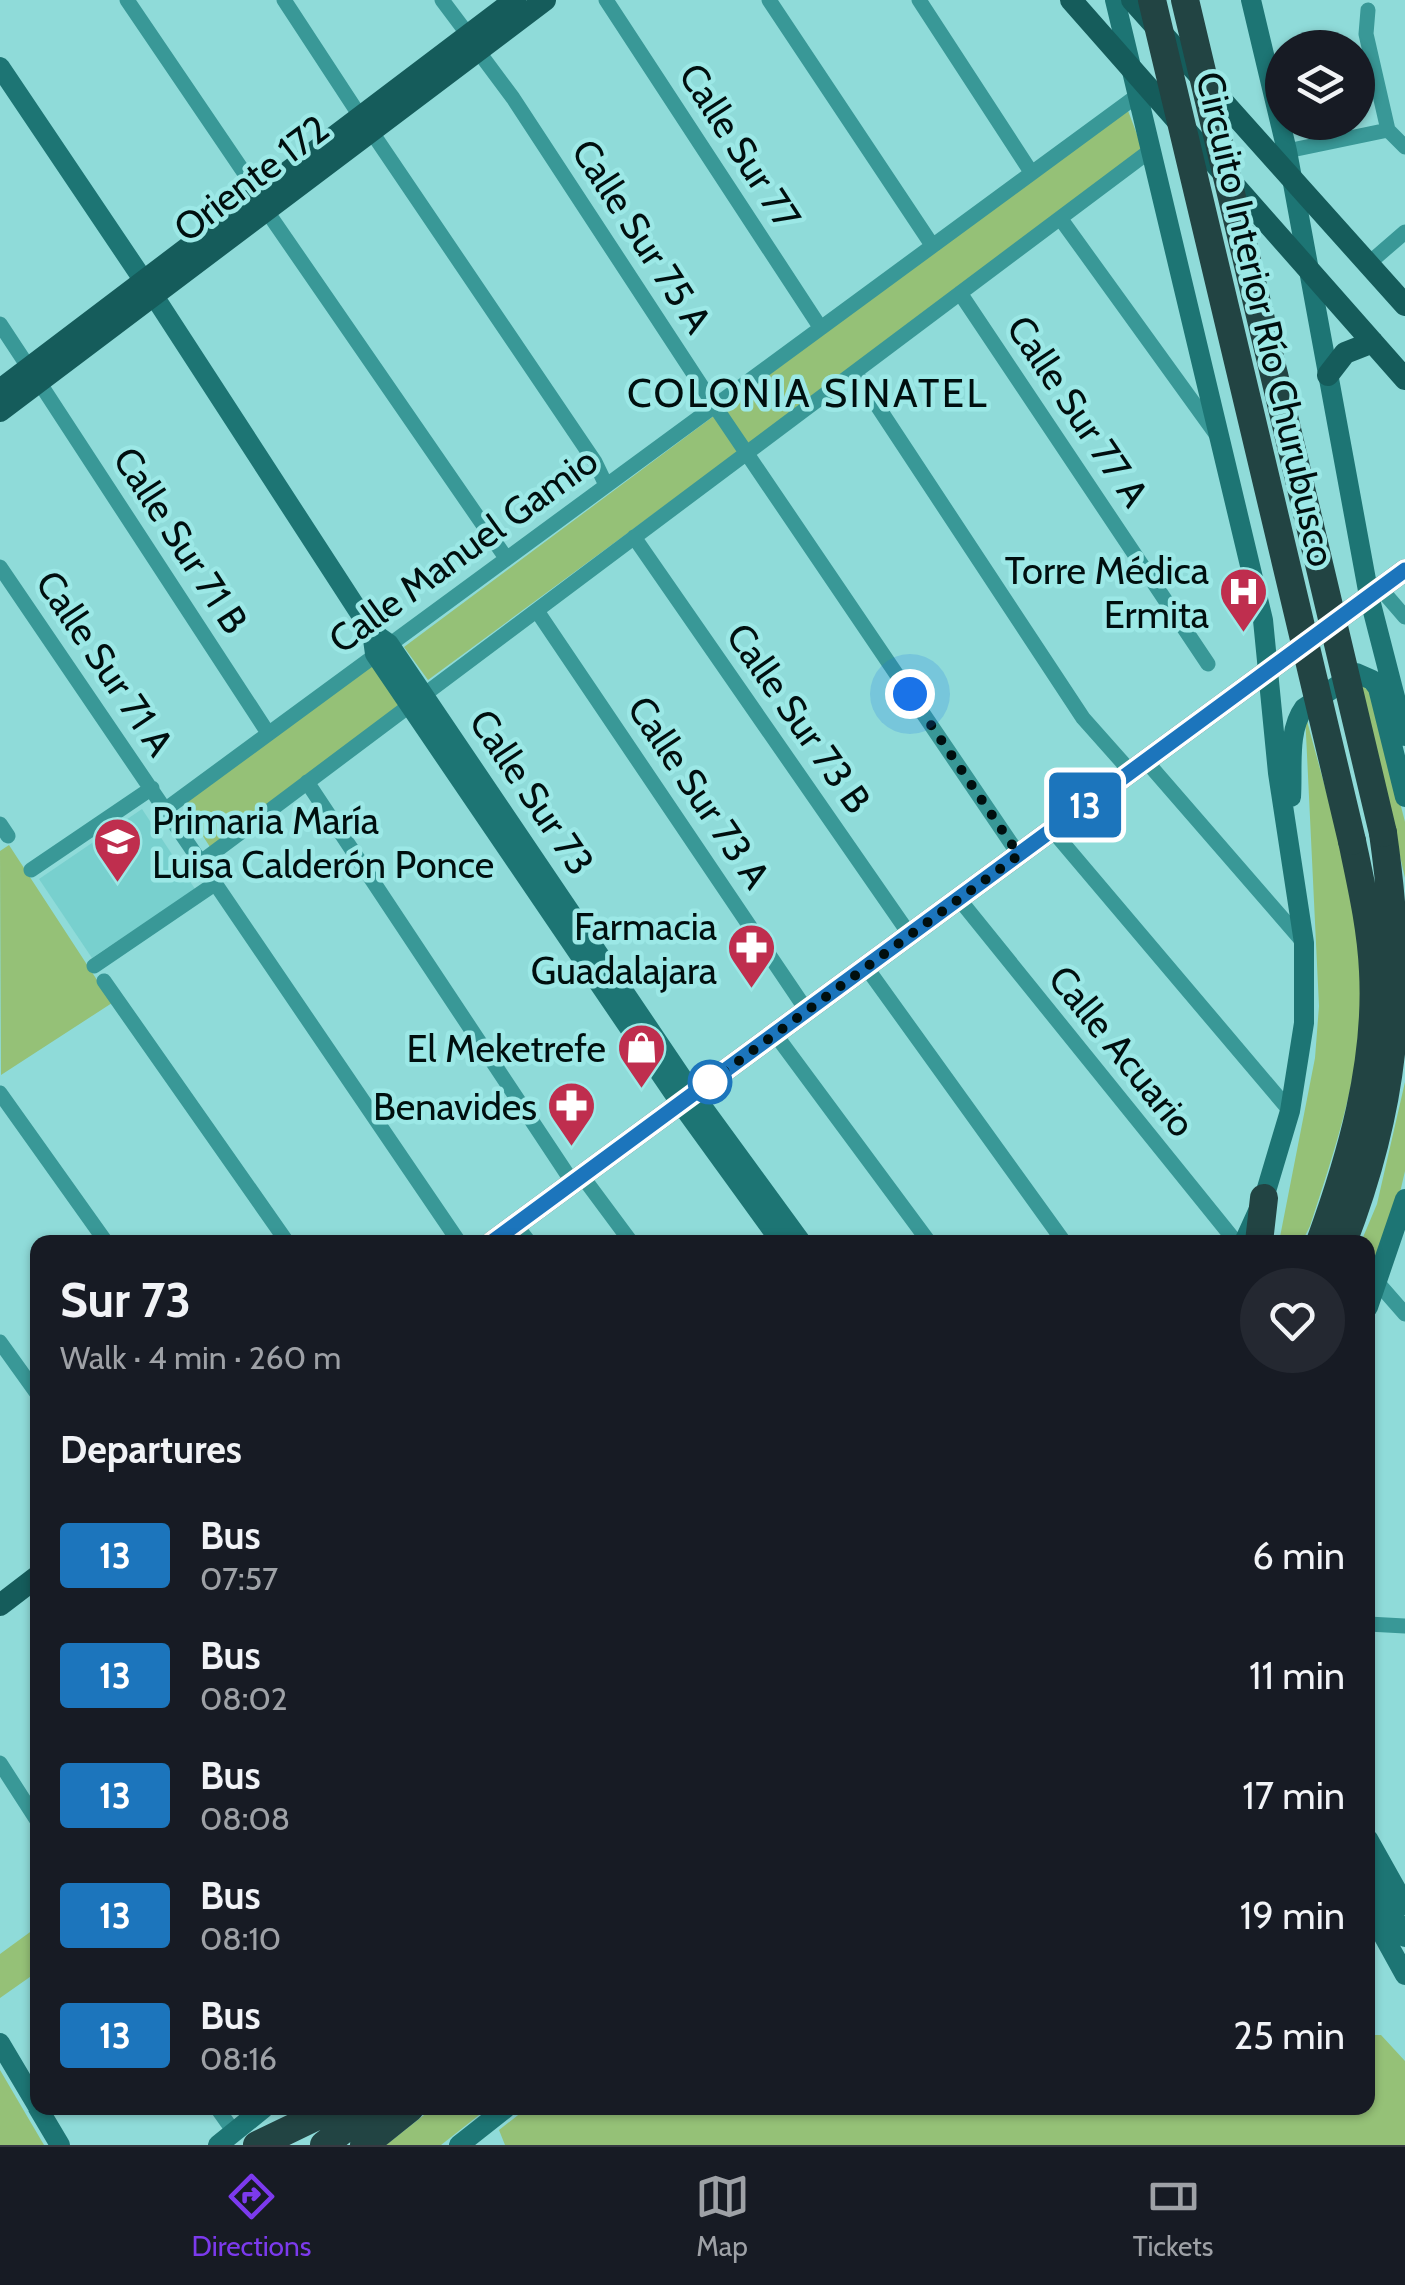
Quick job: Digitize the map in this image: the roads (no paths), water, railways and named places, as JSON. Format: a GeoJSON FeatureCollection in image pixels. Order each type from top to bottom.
{"type":"FeatureCollection","features":[{"type":"Feature","properties":{"kind":"highway","name":"Circuito Interior Río Churubusco"},"geometry":{"type":"LineString","coordinates":[[1152,0],[1366,908],[1373,971],[1371,1027],[1357,1123],[1322,1235]]}},
{"type":"Feature","properties":{"kind":"highway","name":"Circuito Interior Río Churubusco"},"geometry":{"type":"LineString","coordinates":[[1185,0],[1383,833],[1399,931],[1399,1027],[1390,1084],[1375,1147],[1345,1235]]}},
{"type":"Feature","properties":{"kind":"highway"},"geometry":{"type":"LineString","coordinates":[[1260,1235],[1264,1198]]}},
{"type":"Feature","properties":{"kind":"highway"},"geometry":{"type":"LineString","coordinates":[[236,2141],[313,2115]]}},
{"type":"Feature","properties":{"kind":"highway"},"geometry":{"type":"LineString","coordinates":[[324,2145],[361,2115]]}},
{"type":"Feature","properties":{"kind":"highway"},"geometry":{"type":"LineString","coordinates":[[364,2145],[401,2115]]}},
{"type":"Feature","properties":{"kind":"main road","name":"Oriente 172"},"geometry":{"type":"LineString","coordinates":[[473,44],[515,0]]}},
{"type":"Feature","properties":{"kind":"main road","name":"Oriente 172"},"geometry":{"type":"LineString","coordinates":[[0,411],[34,375],[262,201],[473,44],[545,0]]}},
{"type":"Feature","properties":{"kind":"main road"},"geometry":{"type":"LineString","coordinates":[[1071,0],[1405,378]]}},
{"type":"Feature","properties":{"kind":"main road"},"geometry":{"type":"LineString","coordinates":[[1114,0],[1263,620],[1278,773],[1304,943],[1304,1023],[1290,1111],[1264,1198],[1244,1235]]}},
{"type":"Feature","properties":{"kind":"main road"},"geometry":{"type":"LineString","coordinates":[[1132,0],[1405,305]]}},
{"type":"Feature","properties":{"kind":"main road"},"geometry":{"type":"LineString","coordinates":[[1251,0],[1287,151],[1328,375],[1405,736]]}},
{"type":"Feature","properties":{"kind":"main road","name":"Calle Sur 73"},"geometry":{"type":"LineString","coordinates":[[0,68],[382,649],[776,1235]]}},
{"type":"Feature","properties":{"kind":"main road"},"geometry":{"type":"LineString","coordinates":[[1328,375],[1345,353],[1372,342]]}},
{"type":"Feature","properties":{"kind":"main road","name":"Oriente 172"},"geometry":{"type":"LineString","coordinates":[[0,390],[34,375]]}},
{"type":"Feature","properties":{"kind":"main road"},"geometry":{"type":"LineString","coordinates":[[523,1234],[578,1179],[1405,570]]}},
{"type":"Feature","properties":{"kind":"main road"},"geometry":{"type":"LineString","coordinates":[[1290,839],[1298,716],[1356,674],[1372,680],[1378,688],[1405,797]]}},
{"type":"Feature","properties":{"kind":"main road","name":"Calle Sur 73"},"geometry":{"type":"LineString","coordinates":[[687,1099],[795,1235]]}},
{"type":"Feature","properties":{"kind":"main road"},"geometry":{"type":"LineString","coordinates":[[1375,1288],[1405,1198]]}},
{"type":"Feature","properties":{"kind":"main road"},"geometry":{"type":"LineString","coordinates":[[2,1599],[30,1581]]}},
{"type":"Feature","properties":{"kind":"main road"},"geometry":{"type":"LineString","coordinates":[[1375,1852],[1405,1906]]}},
{"type":"Feature","properties":{"kind":"main road"},"geometry":{"type":"LineString","coordinates":[[1375,1883],[1405,1937]]}},
{"type":"Feature","properties":{"kind":"main road"},"geometry":{"type":"LineString","coordinates":[[1375,1921],[1405,1975]]}},
{"type":"Feature","properties":{"kind":"main road"},"geometry":{"type":"LineString","coordinates":[[0,2044],[30,2094]]}},
{"type":"Feature","properties":{"kind":"main road"},"geometry":{"type":"LineString","coordinates":[[43,2115],[60,2145]]}},
{"type":"Feature","properties":{"kind":"main road"},"geometry":{"type":"LineString","coordinates":[[236,2141],[258,2115]]}},
{"type":"Feature","properties":{"kind":"main road"},"geometry":{"type":"LineString","coordinates":[[460,2145],[497,2115]]}},
{"type":"Feature","properties":{"kind":"street"},"geometry":{"type":"LineString","coordinates":[[127,0],[506,558]]}},
{"type":"Feature","properties":{"kind":"street"},"geometry":{"type":"LineString","coordinates":[[284,0],[595,462],[606,484]]}},
{"type":"Feature","properties":{"kind":"street","name":"Calle Sur 75 A"},"geometry":{"type":"LineString","coordinates":[[442,0],[513,98],[714,406],[1019,855]]}},
{"type":"Feature","properties":{"kind":"street","name":"Calle Sur 77"},"geometry":{"type":"LineString","coordinates":[[606,0],[820,327]]}},
{"type":"Feature","properties":{"kind":"street"},"geometry":{"type":"LineString","coordinates":[[769,0],[932,245]]}},
{"type":"Feature","properties":{"kind":"street"},"geometry":{"type":"LineString","coordinates":[[920,0],[1032,172]]}},
{"type":"Feature","properties":{"kind":"street"},"geometry":{"type":"LineString","coordinates":[[1368,10],[1366,34],[1388,130],[1405,147]]}},
{"type":"Feature","properties":{"kind":"street","name":"Calle Manuel Gamio"},"geometry":{"type":"LineString","coordinates":[[166,808],[1138,95]]}},
{"type":"Feature","properties":{"kind":"street"},"geometry":{"type":"LineString","coordinates":[[1287,151],[1388,130]]}},
{"type":"Feature","properties":{"kind":"street"},"geometry":{"type":"LineString","coordinates":[[201,862],[1151,150]]}},
{"type":"Feature","properties":{"kind":"street"},"geometry":{"type":"LineString","coordinates":[[1060,218],[1217,436]]}},
{"type":"Feature","properties":{"kind":"street"},"geometry":{"type":"LineString","coordinates":[[1368,264],[1405,232]]}},
{"type":"Feature","properties":{"kind":"street","name":"Calle Sur 77 A"},"geometry":{"type":"LineString","coordinates":[[960,293],[1208,664]]}},
{"type":"Feature","properties":{"kind":"street","name":"Calle Sur 71 B"},"geometry":{"type":"LineString","coordinates":[[0,324],[268,733]]}},
{"type":"Feature","properties":{"kind":"street"},"geometry":{"type":"LineString","coordinates":[[855,372],[1083,718],[1138,766],[1304,943]]}},
{"type":"Feature","properties":{"kind":"street","name":"Calle Sur 73 B"},"geometry":{"type":"LineString","coordinates":[[634,538],[910,935]]}},
{"type":"Feature","properties":{"kind":"street","name":"Calle Sur 71 A"},"geometry":{"type":"LineString","coordinates":[[0,567],[453,1235]]}},
{"type":"Feature","properties":{"kind":"street"},"geometry":{"type":"LineString","coordinates":[[1375,592],[1405,617]]}},
{"type":"Feature","properties":{"kind":"street","name":"Calle Sur 73 A"},"geometry":{"type":"LineString","coordinates":[[536,610],[807,1011]]}},
{"type":"Feature","properties":{"kind":"street"},"geometry":{"type":"LineString","coordinates":[[307,782],[578,1179],[625,1235]]}},
{"type":"Feature","properties":{"kind":"street"},"geometry":{"type":"LineString","coordinates":[[31,870],[152,788]]}},
{"type":"Feature","properties":{"kind":"street"},"geometry":{"type":"LineString","coordinates":[[1052,830],[1290,1111]]}},
{"type":"Feature","properties":{"kind":"street"},"geometry":{"type":"LineString","coordinates":[[94,966],[216,884]]}},
{"type":"Feature","properties":{"kind":"street","name":"Calle Acuario"},"geometry":{"type":"LineString","coordinates":[[959,899],[1234,1235]]}},
{"type":"Feature","properties":{"kind":"street"},"geometry":{"type":"LineString","coordinates":[[866,967],[1059,1235]]}},
{"type":"Feature","properties":{"kind":"street"},"geometry":{"type":"LineString","coordinates":[[104,981],[282,1235]]}},
{"type":"Feature","properties":{"kind":"street"},"geometry":{"type":"LineString","coordinates":[[776,1034],[925,1235]]}},
{"type":"Feature","properties":{"kind":"street"},"geometry":{"type":"LineString","coordinates":[[0,1093],[101,1235]]}},
{"type":"Feature","properties":{"kind":"street"},"geometry":{"type":"LineString","coordinates":[[1377,1282],[1405,1314]]}},
{"type":"Feature","properties":{"kind":"street"},"geometry":{"type":"LineString","coordinates":[[0,1342],[30,1384]]}},
{"type":"Feature","properties":{"kind":"street"},"geometry":{"type":"LineString","coordinates":[[1375,1624],[1405,1626]]}},
{"type":"Feature","properties":{"kind":"street"},"geometry":{"type":"LineString","coordinates":[[0,1762],[30,1809]]}},
{"type":"Feature","properties":{"kind":"street"},"geometry":{"type":"LineString","coordinates":[[220,2115],[236,2141]]}},
{"type":"Feature","properties":{"kind":"place","name":"Torre Médica Ermita"},"geometry":{"type":"Point","coordinates":[1244,634]}},
{"type":"Feature","properties":{"kind":"place","name":"Primaria María Luisa Calderón Ponce"},"geometry":{"type":"Point","coordinates":[117,884]}},
{"type":"Feature","properties":{"kind":"place","name":"Farmacia Guadalajara"},"geometry":{"type":"Point","coordinates":[752,990]}},
{"type":"Feature","properties":{"kind":"place","name":"El Meketrefe"},"geometry":{"type":"Point","coordinates":[641,1090]}},
{"type":"Feature","properties":{"kind":"place","name":"Benavides"},"geometry":{"type":"Point","coordinates":[572,1148]}},
{"type":"Feature","properties":{"kind":"district","name":"COLONIA SINATEL"},"geometry":{"type":"Point","coordinates":[808,392]}}]}
